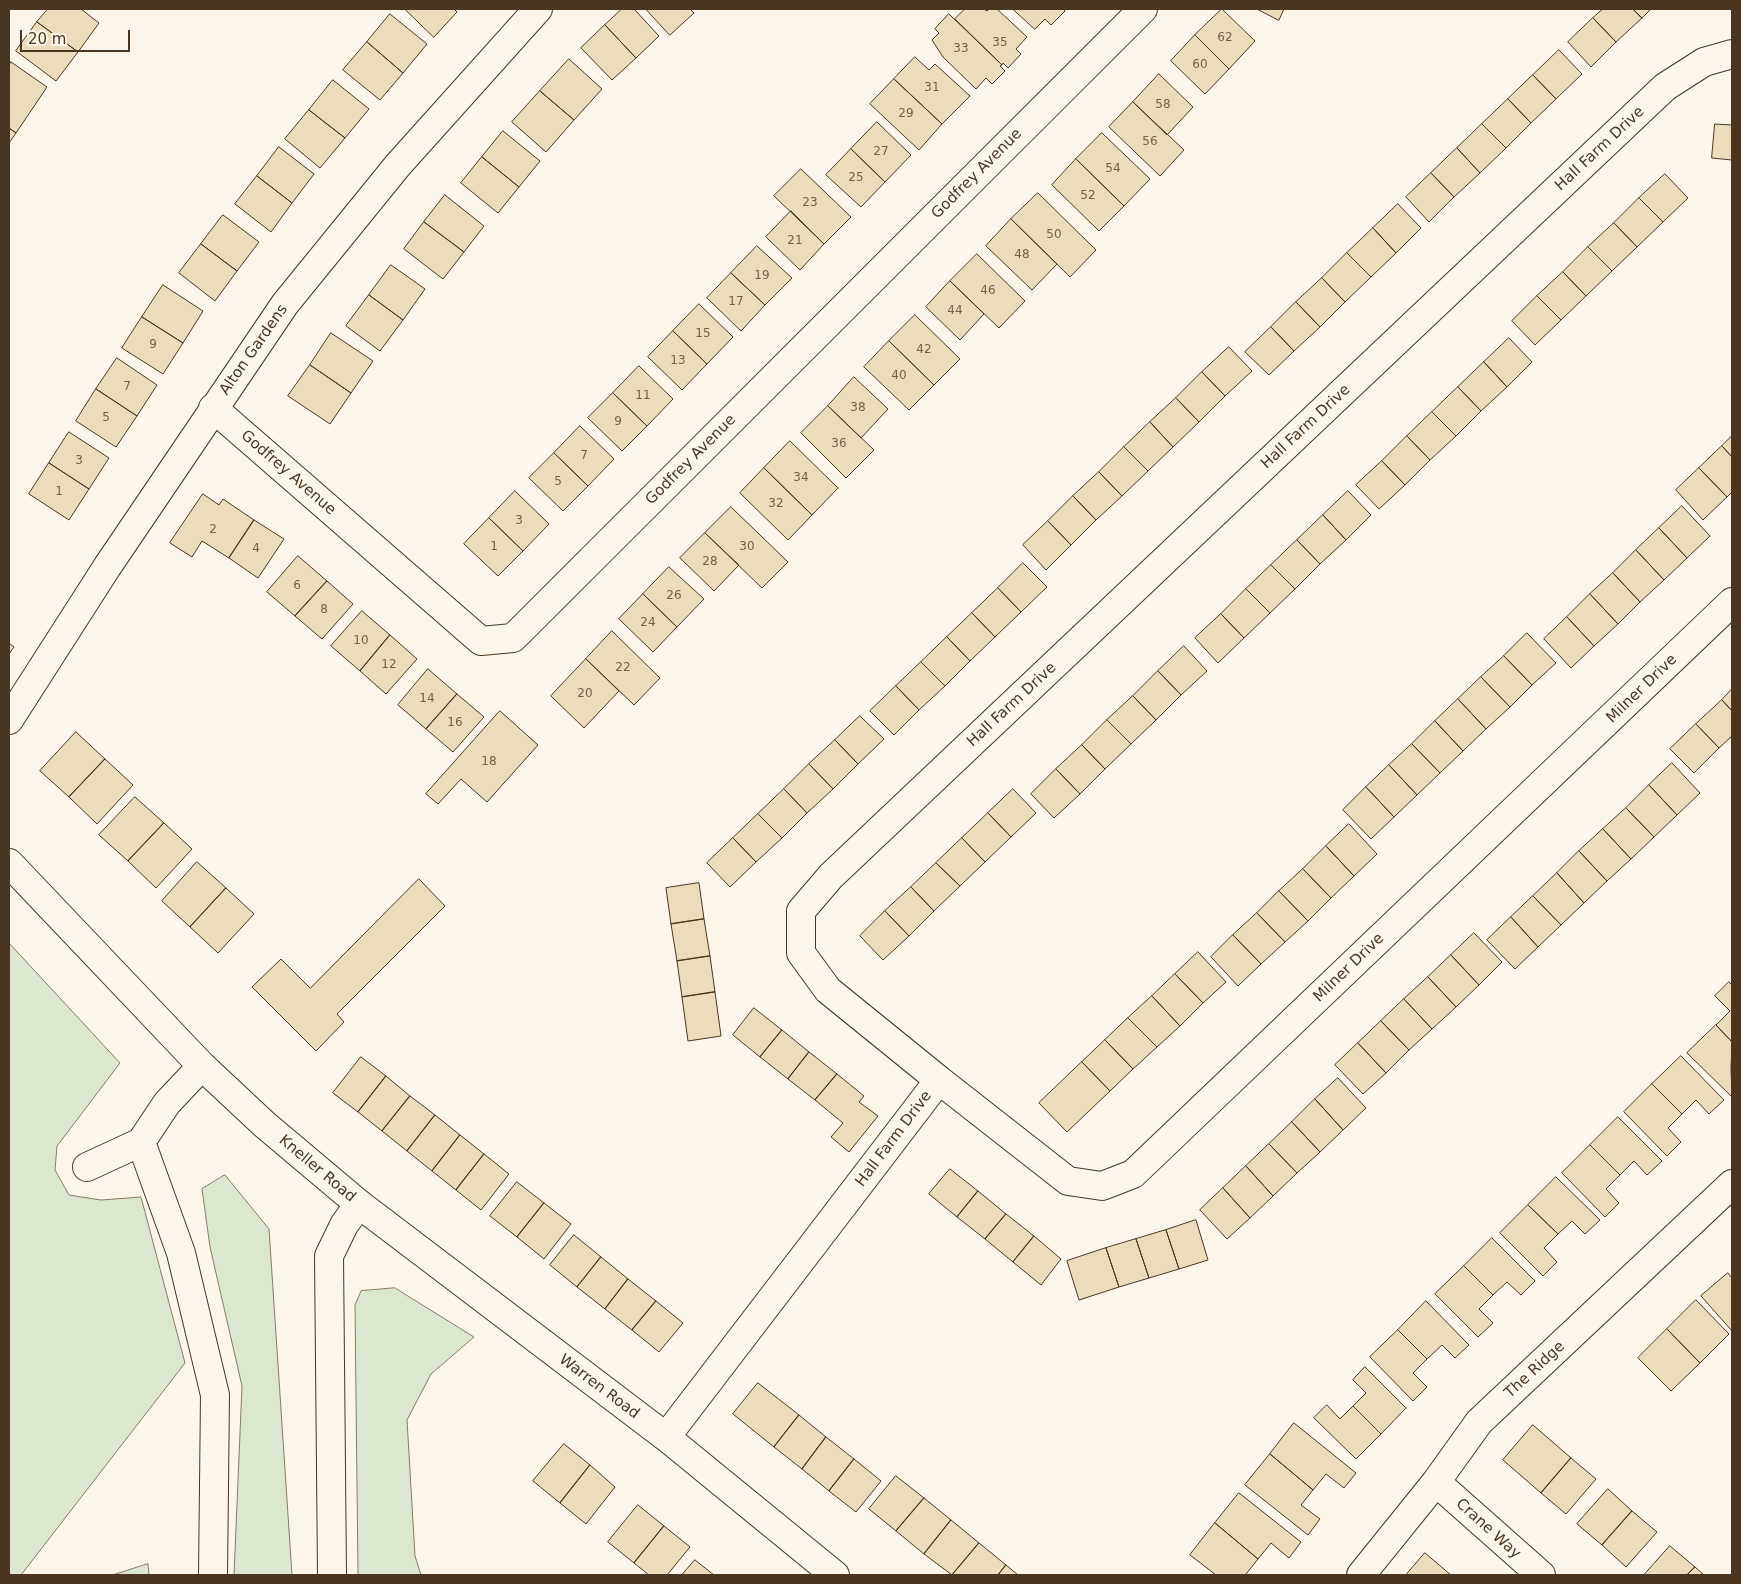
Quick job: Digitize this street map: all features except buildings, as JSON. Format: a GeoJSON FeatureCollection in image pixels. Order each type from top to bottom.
{"type":"FeatureCollection","features":[{"type":"Feature","properties":{"kind":"street","name":"Alton Gardens"},"geometry":{"type":"LineString","coordinates":[[9,720],[102,575],[285,304],[398,165],[538,9]]}},
{"type":"Feature","properties":{"kind":"street","name":"Godfrey Avenue"},"geometry":{"type":"LineString","coordinates":[[213,408],[481,641],[514,638],[1142,9]]}},
{"type":"Feature","properties":{"kind":"street","name":"Hall Farm Drive"},"geometry":{"type":"LineString","coordinates":[[666,1437],[939,1080],[828,990],[801,953],[801,911],[831,876],[1665,87],[1704,62],[1732,54]]}},
{"type":"Feature","properties":{"kind":"street","name":"Milner Drive"},"geometry":{"type":"LineString","coordinates":[[939,1080],[1068,1182],[1102,1186],[1133,1174],[1732,602]]}},
{"type":"Feature","properties":{"kind":"street","name":"Kneller Road"},"geometry":{"type":"LineString","coordinates":[[9,863],[202,1066],[264,1124],[359,1204],[344,1226],[329,1256],[332,1575]]}},
{"type":"Feature","properties":{"kind":"street"},"geometry":{"type":"LineString","coordinates":[[86,1167],[141,1142],[167,1103],[202,1066]]}},
{"type":"Feature","properties":{"kind":"street"},"geometry":{"type":"LineString","coordinates":[[141,1142],[182,1253],[215,1395],[213,1575]]}},
{"type":"Feature","properties":{"kind":"street","name":"The Ridge"},"geometry":{"type":"LineString","coordinates":[[1361,1575],[1436,1482],[1479,1422],[1732,1184]]}},
{"type":"Feature","properties":{"kind":"street","name":"Warren Road"},"geometry":{"type":"LineString","coordinates":[[359,1204],[666,1437],[835,1575]]}},
{"type":"Feature","properties":{"kind":"street","name":"Crane Way"},"geometry":{"type":"LineString","coordinates":[[1436,1482],[1541,1575]]}},
{"type":"Feature","properties":{"kind":"green space"},"geometry":{"type":"Polygon","coordinates":[[[9,943],[120,1063],[57,1146],[55,1170],[69,1195],[101,1200],[141,1197],[185,1363],[21,1575],[9,1575],[9,943]]]}},
{"type":"Feature","properties":{"kind":"green space"},"geometry":{"type":"Polygon","coordinates":[[[225,1175],[269,1229],[292,1575],[234,1575],[242,1386],[210,1247],[202,1189],[225,1175]]]}},
{"type":"Feature","properties":{"kind":"green space"},"geometry":{"type":"Polygon","coordinates":[[[395,1288],[474,1337],[431,1374],[407,1420],[415,1556],[421,1575],[358,1575],[355,1305],[361,1291],[395,1288]]]}},
{"type":"Feature","properties":{"kind":"green space"},"geometry":{"type":"Polygon","coordinates":[[[148,1564],[149,1575],[113,1575],[148,1564]]]}}]}
